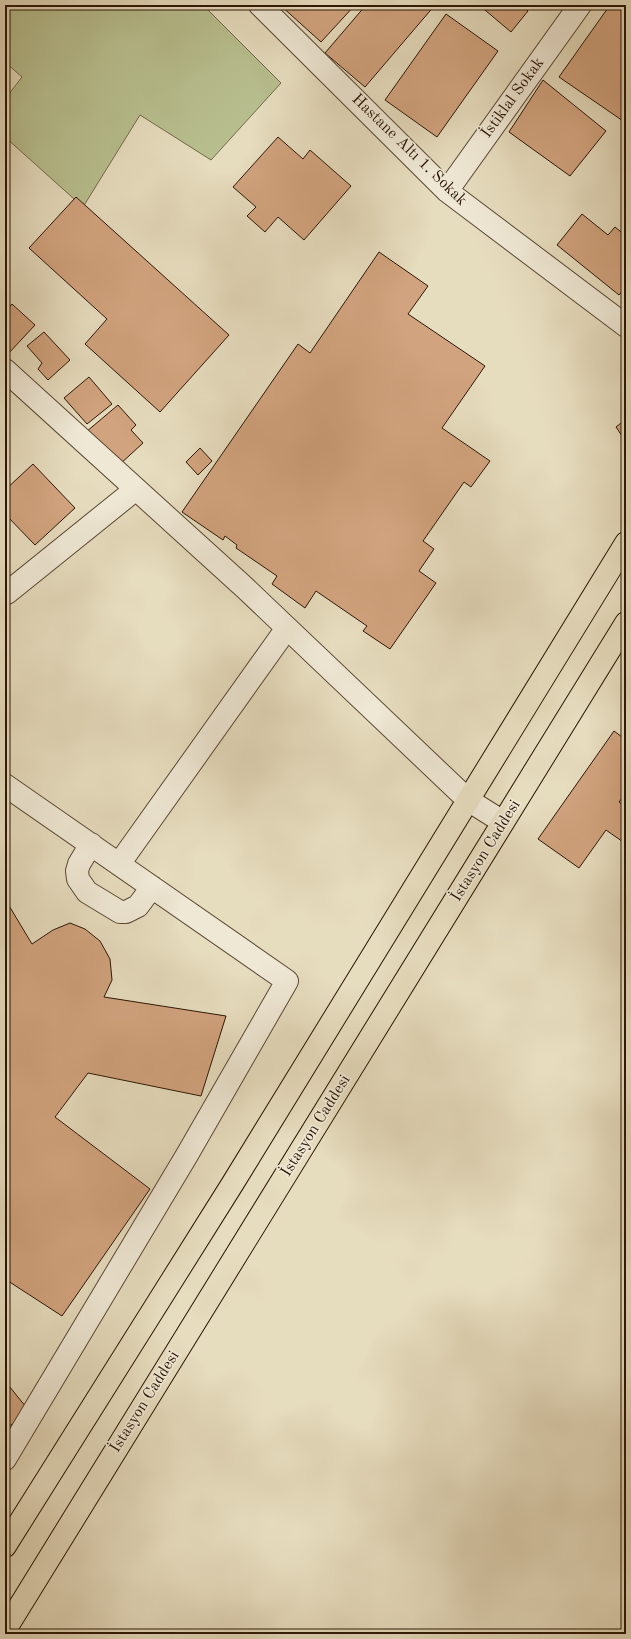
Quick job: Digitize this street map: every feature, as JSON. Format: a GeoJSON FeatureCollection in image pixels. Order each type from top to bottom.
{"type":"FeatureCollection","features":[{"type":"Feature","properties":{"kind":"main road"},"geometry":{"type":"LineString","coordinates":[[5,1546],[237,1177],[626,543]]}},
{"type":"Feature","properties":{"kind":"main road","name":"İstasyon Caddesi"},"geometry":{"type":"LineString","coordinates":[[5,1630],[626,623]]}},
{"type":"Feature","properties":{"kind":"street","name":"Hastane Altı 1. Sokak"},"geometry":{"type":"LineString","coordinates":[[260,5],[447,191],[626,326]]}},
{"type":"Feature","properties":{"kind":"street","name":"İstiklal Sokak"},"geometry":{"type":"LineString","coordinates":[[447,191],[580,5]]}},
{"type":"Feature","properties":{"kind":"street"},"geometry":{"type":"LineString","coordinates":[[5,370],[287,628],[468,800],[503,822]]}},
{"type":"Feature","properties":{"kind":"street"},"geometry":{"type":"LineString","coordinates":[[6,594],[136,489]]}},
{"type":"Feature","properties":{"kind":"street"},"geometry":{"type":"LineString","coordinates":[[119,864],[287,628]]}},
{"type":"Feature","properties":{"kind":"street"},"geometry":{"type":"LineString","coordinates":[[5,785],[287,981],[187,1155],[5,1459]]}},
{"type":"Feature","properties":{"kind":"street"},"geometry":{"type":"LineString","coordinates":[[91,844],[79,864],[77,872],[78,879],[87,892],[120,912],[126,912],[138,906],[152,887]]}},
{"type":"Feature","properties":{"kind":"green space"},"geometry":{"type":"Polygon","coordinates":[[[5,5],[203,5],[281,83],[211,160],[140,115],[83,207],[5,137],[5,99],[22,77],[5,62],[5,5]]]}},
{"type":"Feature","properties":{"kind":"building"},"geometry":{"type":"Polygon","coordinates":[[[280,5],[355,5],[321,42],[280,5]]]}},
{"type":"Feature","properties":{"kind":"building"},"geometry":{"type":"Polygon","coordinates":[[[366,5],[435,5],[365,87],[325,53],[366,5]]]}},
{"type":"Feature","properties":{"kind":"building"},"geometry":{"type":"Polygon","coordinates":[[[479,5],[520,5],[528,11],[511,32],[479,5]]]}},
{"type":"Feature","properties":{"kind":"building"},"geometry":{"type":"Polygon","coordinates":[[[610,5],[626,5],[626,123],[559,77],[610,5]]]}},
{"type":"Feature","properties":{"kind":"building"},"geometry":{"type":"Polygon","coordinates":[[[446,14],[498,51],[437,137],[385,100],[446,14]]]}},
{"type":"Feature","properties":{"kind":"building"},"geometry":{"type":"Polygon","coordinates":[[[543,80],[606,131],[570,176],[509,132],[543,80]]]}},
{"type":"Feature","properties":{"kind":"building"},"geometry":{"type":"Polygon","coordinates":[[[278,137],[303,159],[310,150],[351,186],[304,240],[278,217],[265,232],[247,216],[256,207],[233,187],[278,137]]]}},
{"type":"Feature","properties":{"kind":"building"},"geometry":{"type":"Polygon","coordinates":[[[76,197],[229,335],[160,412],[85,344],[107,319],[29,248],[76,197]]]}},
{"type":"Feature","properties":{"kind":"building"},"geometry":{"type":"Polygon","coordinates":[[[582,214],[608,235],[615,227],[626,236],[626,287],[619,295],[557,245],[582,214]]]}},
{"type":"Feature","properties":{"kind":"building"},"geometry":{"type":"Polygon","coordinates":[[[379,252],[428,286],[408,314],[485,366],[442,428],[490,461],[471,487],[464,482],[423,541],[434,549],[419,571],[436,583],[390,649],[363,631],[367,626],[316,591],[305,608],[272,584],[277,576],[236,548],[237,545],[225,536],[223,540],[182,512],[298,344],[310,353],[379,252]]]}},
{"type":"Feature","properties":{"kind":"building"},"geometry":{"type":"Polygon","coordinates":[[[12,304],[35,325],[8,354],[5,352],[5,312],[12,304]]]}},
{"type":"Feature","properties":{"kind":"building"},"geometry":{"type":"Polygon","coordinates":[[[44,332],[70,360],[48,380],[38,369],[42,363],[27,346],[44,332]]]}},
{"type":"Feature","properties":{"kind":"building"},"geometry":{"type":"Polygon","coordinates":[[[89,377],[112,404],[87,424],[64,398],[89,377]]]}},
{"type":"Feature","properties":{"kind":"building"},"geometry":{"type":"Polygon","coordinates":[[[118,405],[136,425],[131,430],[143,443],[118,466],[86,432],[118,405]]]}},
{"type":"Feature","properties":{"kind":"building"},"geometry":{"type":"Polygon","coordinates":[[[626,419],[626,442],[616,427],[626,419]]]}},
{"type":"Feature","properties":{"kind":"building"},"geometry":{"type":"Polygon","coordinates":[[[200,448],[212,461],[198,475],[186,462],[200,448]]]}},
{"type":"Feature","properties":{"kind":"building"},"geometry":{"type":"Polygon","coordinates":[[[33,464],[75,508],[35,545],[5,514],[5,490],[33,464]]]}},
{"type":"Feature","properties":{"kind":"building"},"geometry":{"type":"Polygon","coordinates":[[[614,731],[626,740],[626,793],[619,802],[626,807],[626,844],[606,830],[579,868],[538,839],[614,731]]]}},
{"type":"Feature","properties":{"kind":"building"},"geometry":{"type":"Polygon","coordinates":[[[5,899],[32,944],[53,930],[70,923],[85,929],[100,941],[110,959],[112,980],[104,997],[226,1016],[201,1096],[88,1073],[55,1117],[150,1189],[62,1316],[5,1279],[5,899]]]}},
{"type":"Feature","properties":{"kind":"building"},"geometry":{"type":"Polygon","coordinates":[[[5,1381],[30,1412],[5,1429],[5,1381]]]}}]}
